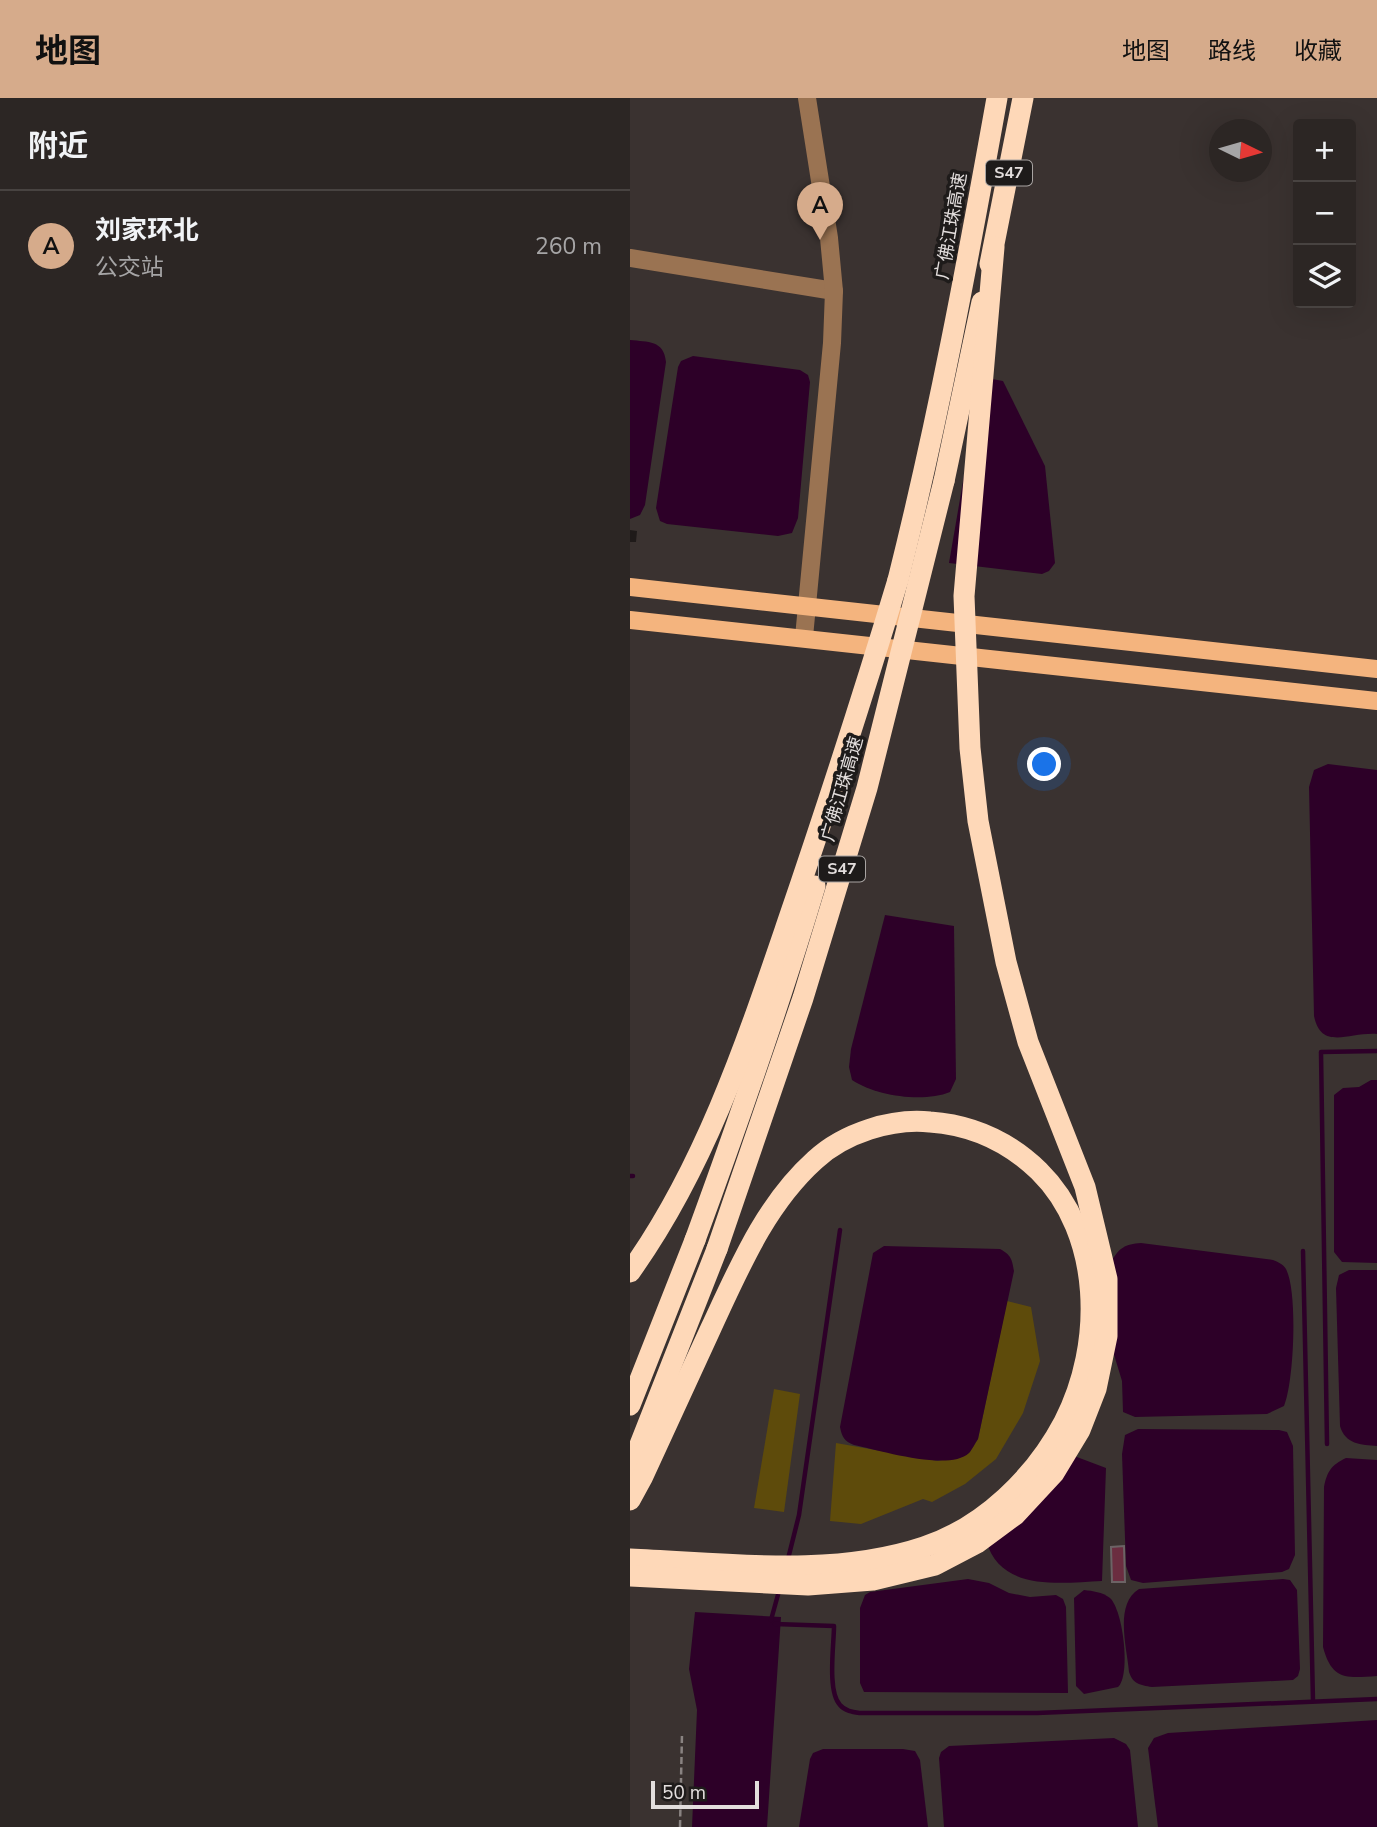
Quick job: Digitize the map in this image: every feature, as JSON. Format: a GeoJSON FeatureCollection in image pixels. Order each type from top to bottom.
{"type":"FeatureCollection","features":[{"type":"Feature","properties":{"kind":"highway","name":"广佛江珠高速"},"geometry":{"type":"LineString","coordinates":[[630,1405],[739,1120],[783,993],[841,800],[924,476],[968,265],[997,98]]}},
{"type":"Feature","properties":{"kind":"highway","name":"广佛江珠高速"},"geometry":{"type":"LineString","coordinates":[[630,1470],[717,1249],[803,998],[867,788],[941,494],[1023,98]]}},
{"type":"Feature","properties":{"kind":"highway"},"geometry":{"type":"LineString","coordinates":[[630,1576],[808,1585],[873,1580],[935,1565],[977,1543],[1015,1515],[1054,1474],[1080,1430],[1096,1388],[1107,1336],[1107,1279],[1085,1187],[1028,1042],[1006,962],[978,821],[970,748],[964,596],[994,247]]}},
{"type":"Feature","properties":{"kind":"highway"},"geometry":{"type":"LineString","coordinates":[[630,1272],[663,1222],[707,1136],[750,1034],[844,757],[898,580]]}},
{"type":"Feature","properties":{"kind":"highway"},"geometry":{"type":"LineString","coordinates":[[630,1500],[742,1261],[763,1223],[792,1184],[817,1157],[850,1138],[884,1125],[917,1121],[956,1124],[994,1136],[1027,1159],[1054,1185],[1071,1213],[1083,1247],[1090,1280],[1091,1317],[1087,1353],[1078,1389],[1064,1421],[1045,1452],[1024,1479],[980,1518],[928,1545],[869,1561],[764,1564],[630,1559]]}},
{"type":"Feature","properties":{"kind":"main road"},"geometry":{"type":"LineString","coordinates":[[630,587],[1377,669]]}},
{"type":"Feature","properties":{"kind":"main road"},"geometry":{"type":"LineString","coordinates":[[630,620],[1377,701]]}},
{"type":"Feature","properties":{"kind":"street"},"geometry":{"type":"LineString","coordinates":[[804,637],[832,343],[834,291],[829,238],[807,98]]}},
{"type":"Feature","properties":{"kind":"street"},"geometry":{"type":"LineString","coordinates":[[630,258],[834,291]]}},
{"type":"Feature","properties":{"kind":"path"},"geometry":{"type":"LineString","coordinates":[[680,1827],[682,1734]]}},
{"type":"Feature","properties":{"kind":"shaded area"},"geometry":{"type":"Polygon","coordinates":[[[630,340],[658,346],[665,355],[666,362],[645,505],[640,515],[630,519],[630,340]]]}},
{"type":"Feature","properties":{"kind":"shaded area"},"geometry":{"type":"Polygon","coordinates":[[[693,356],[800,370],[808,375],[810,382],[798,518],[792,533],[778,536],[660,521],[656,508],[678,367],[681,361],[693,356]]]}},
{"type":"Feature","properties":{"kind":"shaded area"},"geometry":{"type":"Polygon","coordinates":[[[981,377],[1003,381],[1045,466],[1055,563],[1049,571],[1042,574],[949,563],[981,377]]]}},
{"type":"Feature","properties":{"kind":"shaded area"},"geometry":{"type":"Polygon","coordinates":[[[1328,764],[1377,770],[1377,1034],[1330,1037],[1318,1027],[1314,1016],[1309,787],[1314,770],[1328,764]]]}},
{"type":"Feature","properties":{"kind":"shaded area"},"geometry":{"type":"Polygon","coordinates":[[[885,915],[954,926],[956,1079],[950,1092],[927,1097],[900,1096],[862,1086],[852,1080],[849,1067],[851,1049],[885,915]]]}},
{"type":"Feature","properties":{"kind":"shaded area"},"geometry":{"type":"Polygon","coordinates":[[[1371,1080],[1377,1080],[1377,1263],[1342,1262],[1334,1252],[1334,1095],[1343,1088],[1359,1087],[1371,1080]]]}},
{"type":"Feature","properties":{"kind":"shaded area"},"geometry":{"type":"Polygon","coordinates":[[[1141,1243],[1273,1260],[1285,1267],[1292,1297],[1293,1337],[1290,1378],[1284,1406],[1267,1414],[1135,1417],[1123,1412],[1122,1381],[1112,1348],[1111,1262],[1123,1248],[1141,1243]]]}},
{"type":"Feature","properties":{"kind":"shaded area"},"geometry":{"type":"Polygon","coordinates":[[[884,1246],[1000,1249],[1012,1260],[1014,1271],[978,1439],[969,1453],[959,1458],[930,1460],[896,1455],[854,1445],[846,1440],[842,1433],[840,1427],[873,1253],[884,1246]]]}},
{"type":"Feature","properties":{"kind":"shaded area"},"geometry":{"type":"Polygon","coordinates":[[[1349,1270],[1377,1270],[1377,1446],[1350,1440],[1340,1426],[1336,1288],[1339,1275],[1349,1270]]]}},
{"type":"Feature","properties":{"kind":"shaded area"},"geometry":{"type":"Polygon","coordinates":[[[1007,1301],[1031,1307],[1040,1361],[1023,1413],[996,1459],[965,1484],[932,1502],[923,1499],[861,1524],[830,1521],[836,1443],[938,1461],[969,1453],[978,1439],[1007,1301]]]}},
{"type":"Feature","properties":{"kind":"shaded area"},"geometry":{"type":"Polygon","coordinates":[[[774,1389],[800,1394],[784,1512],[754,1508],[774,1389]]]}},
{"type":"Feature","properties":{"kind":"shaded area"},"geometry":{"type":"Polygon","coordinates":[[[1138,1429],[1287,1432],[1293,1446],[1295,1555],[1289,1569],[1282,1572],[1143,1583],[1131,1580],[1126,1566],[1122,1454],[1125,1435],[1138,1429]]]}},
{"type":"Feature","properties":{"kind":"shaded area"},"geometry":{"type":"Polygon","coordinates":[[[1061,1451],[1106,1468],[1102,1581],[1050,1583],[1018,1576],[1004,1569],[993,1557],[986,1540],[1061,1451]]]}},
{"type":"Feature","properties":{"kind":"shaded area"},"geometry":{"type":"Polygon","coordinates":[[[1346,1458],[1377,1460],[1377,1676],[1349,1677],[1336,1672],[1323,1647],[1324,1487],[1331,1470],[1346,1458]]]}},
{"type":"Feature","properties":{"kind":"shaded area"},"geometry":{"type":"Polygon","coordinates":[[[968,1579],[989,1583],[1009,1593],[1030,1597],[1056,1595],[1063,1599],[1066,1607],[1068,1693],[864,1692],[860,1683],[860,1608],[865,1595],[870,1592],[968,1579]]]}},
{"type":"Feature","properties":{"kind":"shaded area"},"geometry":{"type":"Polygon","coordinates":[[[1290,1580],[1297,1590],[1300,1669],[1293,1680],[1152,1687],[1141,1685],[1133,1679],[1129,1672],[1126,1651],[1124,1616],[1131,1596],[1139,1589],[1290,1580]]]}},
{"type":"Feature","properties":{"kind":"shaded area"},"geometry":{"type":"Polygon","coordinates":[[[1084,1590],[1104,1594],[1115,1605],[1122,1628],[1125,1657],[1122,1680],[1118,1687],[1084,1694],[1076,1686],[1074,1598],[1084,1590]]]}},
{"type":"Feature","properties":{"kind":"shaded area"},"geometry":{"type":"Polygon","coordinates":[[[695,1612],[781,1617],[767,1827],[692,1827],[697,1710],[689,1669],[695,1612]]]}},
{"type":"Feature","properties":{"kind":"shaded area"},"geometry":{"type":"Polygon","coordinates":[[[1377,1720],[1377,1827],[1158,1827],[1148,1748],[1154,1738],[1168,1733],[1377,1720]]]}},
{"type":"Feature","properties":{"kind":"shaded area"},"geometry":{"type":"Polygon","coordinates":[[[1114,1738],[1126,1744],[1130,1750],[1138,1827],[944,1827],[939,1758],[941,1752],[949,1746],[1114,1738]]]}},
{"type":"Feature","properties":{"kind":"shaded area"},"geometry":{"type":"Polygon","coordinates":[[[823,1749],[915,1751],[920,1760],[928,1827],[799,1827],[810,1759],[813,1753],[823,1749]]]}},
{"type":"Feature","properties":{"kind":"building"},"geometry":{"type":"Polygon","coordinates":[[[1124,1546],[1125,1582],[1112,1582],[1111,1547],[1124,1546]]]}},
{"type":"Feature","properties":{"kind":"waterway"},"geometry":{"type":"LineString","coordinates":[[1327,1444],[1321,1052],[1377,1051]]}},
{"type":"Feature","properties":{"kind":"waterway"},"geometry":{"type":"LineString","coordinates":[[788,1559],[799,1515],[840,1230]]}},
{"type":"Feature","properties":{"kind":"waterway"},"geometry":{"type":"LineString","coordinates":[[1303,1251],[1313,1701]]}},
{"type":"Feature","properties":{"kind":"waterway"},"geometry":{"type":"LineString","coordinates":[[771,1620],[779,1591]]}},
{"type":"Feature","properties":{"kind":"waterway"},"geometry":{"type":"LineString","coordinates":[[775,1624],[834,1626],[832,1679],[836,1698],[844,1709],[860,1713],[1037,1713],[1377,1699]]}},
{"type":"Feature","properties":{"kind":"place","name":"刘家环北"},"geometry":{"type":"Point","coordinates":[820,240]}}]}
